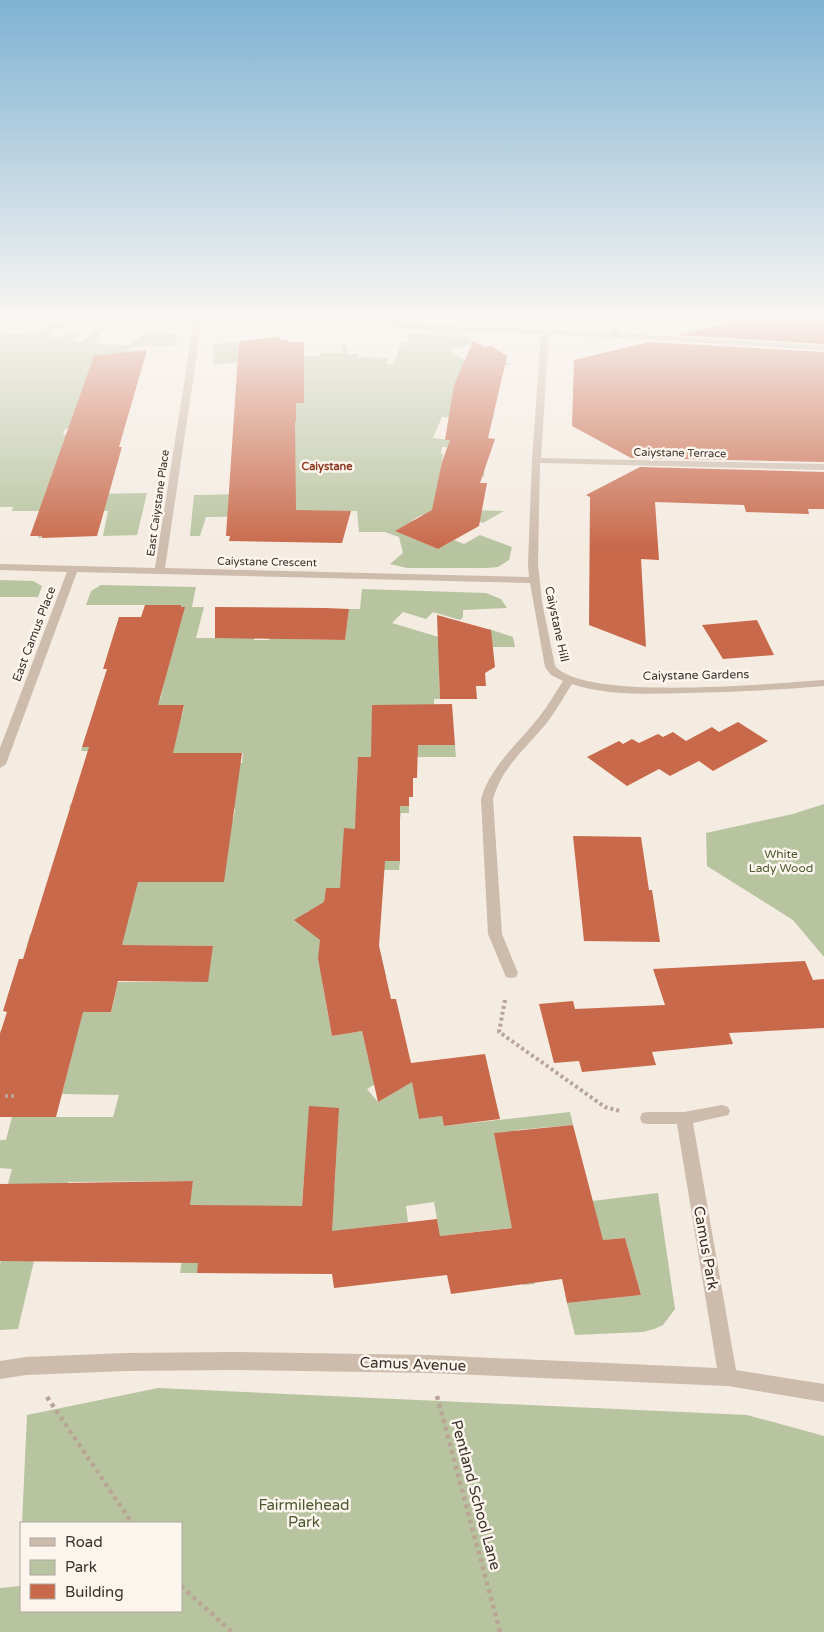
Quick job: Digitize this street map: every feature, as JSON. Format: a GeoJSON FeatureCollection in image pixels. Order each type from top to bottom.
{"type":"FeatureCollection","features":[{"type":"Feature","properties":{"kind":"street","name":"East Caiystane Place"},"geometry":{"type":"LineString","coordinates":[[159,572],[186,396]]}},
{"type":"Feature","properties":{"kind":"street","name":"Caiystane Hill"},"geometry":{"type":"LineString","coordinates":[[540,396],[536,460],[533,580],[550,667],[555,673],[569,680]]}},
{"type":"Feature","properties":{"kind":"street","name":"Caiystane Terrace"},"geometry":{"type":"LineString","coordinates":[[536,460],[824,467]]}},
{"type":"Feature","properties":{"kind":"street","name":"Caiystane Crescent"},"geometry":{"type":"LineString","coordinates":[[0,567],[533,580]]}},
{"type":"Feature","properties":{"kind":"street","name":"East Camus Place"},"geometry":{"type":"LineString","coordinates":[[0,764],[73,569]]}},
{"type":"Feature","properties":{"kind":"street","name":"Caiystane Gardens"},"geometry":{"type":"LineString","coordinates":[[569,680],[598,688],[628,690],[731,689],[824,683]]}},
{"type":"Feature","properties":{"kind":"street"},"geometry":{"type":"LineString","coordinates":[[511,973],[495,934],[487,800],[489,788],[500,770],[554,706],[569,680]]}},
{"type":"Feature","properties":{"kind":"street"},"geometry":{"type":"LineString","coordinates":[[648,1118],[684,1118],[722,1111]]}},
{"type":"Feature","properties":{"kind":"street","name":"Camus Park"},"geometry":{"type":"LineString","coordinates":[[684,1118],[728,1377]]}},
{"type":"Feature","properties":{"kind":"street","name":"Camus Avenue"},"geometry":{"type":"LineString","coordinates":[[0,1370],[26,1366],[233,1360],[429,1364],[728,1377],[824,1393]]}},
{"type":"Feature","properties":{"kind":"path"},"geometry":{"type":"LineString","coordinates":[[511,973],[499,1032],[605,1107],[648,1118]]}},
{"type":"Feature","properties":{"kind":"path"},"geometry":{"type":"LineString","coordinates":[[5,1096],[17,1096]]}},
{"type":"Feature","properties":{"kind":"path","name":"Pentland School Lane"},"geometry":{"type":"LineString","coordinates":[[429,1364],[500,1632]]}},
{"type":"Feature","properties":{"kind":"path"},"geometry":{"type":"LineString","coordinates":[[26,1366],[131,1522]]}},
{"type":"Feature","properties":{"kind":"path"},"geometry":{"type":"LineString","coordinates":[[182,1587],[232,1632]]}},
{"type":"Feature","properties":{"kind":"green space"},"geometry":{"type":"Polygon","coordinates":[[[0,396],[87,396],[70,428],[65,429],[63,434],[67,436],[86,494],[147,493],[137,535],[103,536],[108,511],[96,511],[45,526],[41,538],[38,538],[44,511],[12,511],[13,507],[0,507],[0,396]]]}},
{"type":"Feature","properties":{"kind":"green space"},"geometry":{"type":"Polygon","coordinates":[[[296,396],[470,396],[455,412],[494,414],[493,419],[442,417],[433,438],[450,440],[448,447],[442,447],[441,469],[484,471],[484,477],[443,476],[470,510],[504,511],[483,523],[447,513],[428,513],[412,521],[405,535],[438,549],[454,540],[464,544],[480,535],[512,547],[509,560],[498,567],[487,568],[407,568],[390,564],[403,553],[399,537],[385,532],[359,532],[357,511],[206,517],[200,536],[190,536],[194,495],[249,494],[291,423],[296,421],[296,417],[278,404],[304,403],[296,396]]]}},
{"type":"Feature","properties":{"kind":"green space"},"geometry":{"type":"Polygon","coordinates":[[[0,580],[33,581],[42,586],[38,597],[0,597],[0,580]]]}},
{"type":"Feature","properties":{"kind":"green space"},"geometry":{"type":"Polygon","coordinates":[[[101,585],[196,587],[192,607],[204,607],[196,638],[254,638],[254,640],[269,640],[275,608],[290,639],[345,640],[349,609],[360,609],[362,589],[486,593],[501,599],[507,608],[463,610],[463,617],[460,620],[433,612],[426,619],[403,612],[392,623],[472,647],[489,629],[513,637],[515,647],[484,647],[439,660],[440,699],[434,699],[434,705],[455,745],[456,757],[358,757],[357,797],[378,806],[409,806],[409,813],[401,813],[400,819],[367,819],[366,829],[344,829],[400,861],[399,870],[375,870],[346,888],[326,888],[323,911],[308,911],[303,915],[301,925],[379,946],[386,976],[323,986],[332,1036],[362,1031],[368,1058],[407,1065],[367,1089],[378,1102],[429,1071],[419,1119],[442,1116],[444,1126],[570,1112],[573,1125],[516,1130],[522,1158],[499,1160],[510,1211],[658,1193],[675,1309],[663,1325],[643,1332],[575,1335],[567,1303],[641,1295],[625,1238],[527,1248],[535,1284],[523,1285],[511,1228],[440,1236],[434,1202],[406,1206],[408,1222],[328,1232],[335,1181],[337,1138],[307,1141],[301,1215],[206,1205],[197,1273],[180,1273],[193,1181],[68,1182],[50,1261],[34,1261],[18,1329],[0,1330],[0,1264],[18,1199],[4,1199],[12,1169],[0,1168],[0,1140],[6,1140],[12,1117],[113,1117],[119,1095],[62,1094],[76,1037],[0,1037],[0,1031],[38,1031],[44,1012],[111,1012],[118,982],[207,982],[213,946],[27,945],[30,934],[108,935],[137,820],[233,820],[235,809],[69,808],[71,803],[140,804],[173,752],[81,751],[82,747],[149,747],[157,716],[182,716],[184,706],[96,704],[97,699],[160,700],[181,605],[86,605],[91,591],[101,585]],[[213,753],[212,763],[242,763],[243,753],[213,753]]]}},
{"type":"Feature","properties":{"kind":"green space","name":"White Lady Wood"},"geometry":{"type":"Polygon","coordinates":[[[824,804],[824,957],[793,920],[707,866],[706,833],[793,814],[824,804]]]}},
{"type":"Feature","properties":{"kind":"green space","name":"Fairmilehead Park"},"geometry":{"type":"Polygon","coordinates":[[[158,1388],[747,1415],[824,1436],[824,1632],[0,1632],[0,1588],[20,1586],[20,1612],[182,1612],[182,1522],[22,1522],[27,1415],[158,1388]]]}},
{"type":"Feature","properties":{"kind":"building"},"geometry":{"type":"Polygon","coordinates":[[[80,396],[134,396],[119,447],[122,447],[97,536],[42,538],[42,536],[30,536],[80,396]]]}},
{"type":"Feature","properties":{"kind":"building"},"geometry":{"type":"Polygon","coordinates":[[[235,396],[304,396],[304,403],[296,403],[296,510],[351,511],[342,543],[229,541],[230,536],[226,536],[235,396]]]}},
{"type":"Feature","properties":{"kind":"building"},"geometry":{"type":"Polygon","coordinates":[[[452,396],[498,396],[488,438],[495,439],[480,483],[487,483],[479,526],[438,549],[395,531],[432,510],[442,462],[450,440],[445,440],[452,396]]]}},
{"type":"Feature","properties":{"kind":"building"},"geometry":{"type":"Polygon","coordinates":[[[573,396],[824,396],[824,462],[631,458],[572,426],[573,396]]]}},
{"type":"Feature","properties":{"kind":"building"},"geometry":{"type":"Polygon","coordinates":[[[640,467],[824,472],[824,509],[808,509],[809,514],[746,512],[744,505],[655,502],[659,560],[641,559],[646,647],[589,625],[590,497],[586,495],[640,467]]]}},
{"type":"Feature","properties":{"kind":"building"},"geometry":{"type":"Polygon","coordinates":[[[145,605],[181,605],[181,607],[185,607],[158,705],[184,705],[173,753],[242,753],[224,882],[138,882],[122,945],[213,946],[208,982],[118,981],[111,1012],[83,1012],[56,1117],[0,1117],[0,1034],[7,1012],[3,1011],[19,959],[23,959],[89,747],[82,747],[107,669],[103,669],[119,617],[141,617],[145,605]]]}},
{"type":"Feature","properties":{"kind":"building"},"geometry":{"type":"Polygon","coordinates":[[[215,607],[349,609],[345,640],[215,638],[215,607]]]}},
{"type":"Feature","properties":{"kind":"building"},"geometry":{"type":"Polygon","coordinates":[[[437,615],[491,630],[495,667],[485,673],[486,686],[476,686],[477,699],[440,699],[437,615]]]}},
{"type":"Feature","properties":{"kind":"building"},"geometry":{"type":"Polygon","coordinates":[[[757,620],[774,655],[723,659],[702,625],[757,620]]]}},
{"type":"Feature","properties":{"kind":"building"},"geometry":{"type":"Polygon","coordinates":[[[452,704],[455,745],[418,745],[417,778],[413,778],[413,797],[409,797],[409,806],[400,806],[400,861],[385,861],[379,946],[391,999],[396,999],[411,1063],[485,1054],[500,1119],[444,1126],[442,1116],[419,1119],[412,1082],[378,1102],[362,1031],[332,1036],[318,958],[320,940],[294,920],[324,902],[326,888],[340,888],[344,828],[355,829],[358,757],[371,757],[372,705],[452,704]]]}},
{"type":"Feature","properties":{"kind":"building"},"geometry":{"type":"Polygon","coordinates":[[[738,722],[768,741],[713,771],[699,761],[670,776],[659,769],[627,786],[587,757],[619,741],[623,744],[632,739],[639,743],[658,734],[663,737],[673,732],[686,741],[712,727],[719,732],[738,722]]]}},
{"type":"Feature","properties":{"kind":"building"},"geometry":{"type":"Polygon","coordinates":[[[573,836],[641,837],[649,890],[652,890],[660,942],[584,941],[573,836]]]}},
{"type":"Feature","properties":{"kind":"building"},"geometry":{"type":"Polygon","coordinates":[[[805,961],[813,980],[824,979],[824,1028],[729,1033],[733,1044],[652,1052],[656,1065],[582,1072],[579,1061],[554,1063],[539,1004],[573,1001],[575,1009],[665,1005],[653,969],[805,961]]]}},
{"type":"Feature","properties":{"kind":"building"},"geometry":{"type":"Polygon","coordinates":[[[309,1106],[339,1108],[332,1231],[437,1219],[440,1236],[512,1228],[494,1133],[573,1125],[603,1240],[625,1238],[641,1295],[567,1303],[562,1279],[451,1294],[447,1275],[334,1288],[332,1274],[197,1273],[198,1263],[0,1261],[0,1184],[193,1181],[190,1205],[302,1206],[309,1106]]]}},
{"type":"Feature","properties":{"kind":"district","name":"Caiystane"},"geometry":{"type":"Point","coordinates":[327,466]}}]}
